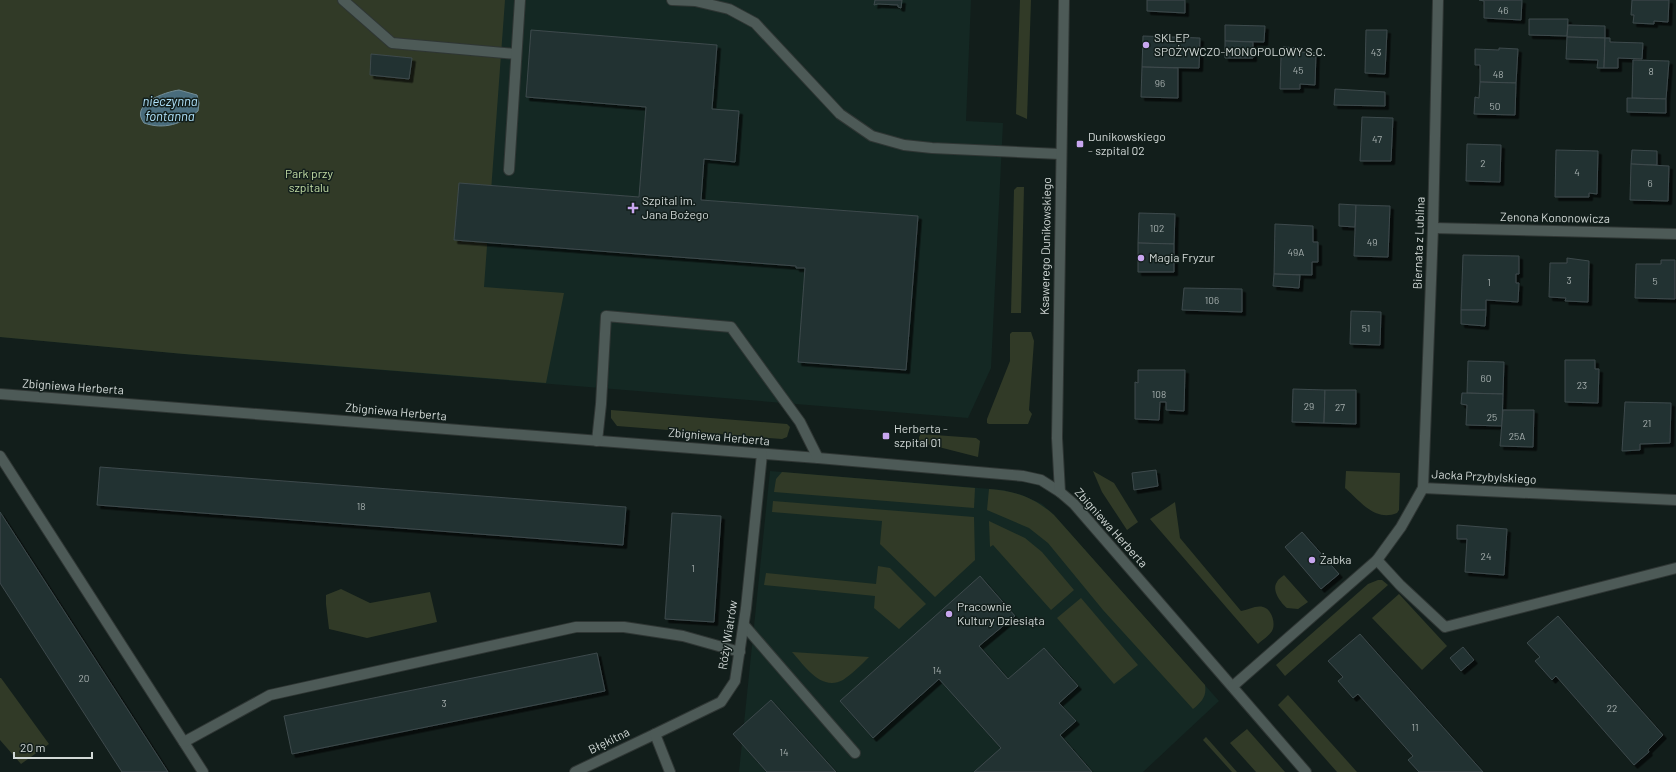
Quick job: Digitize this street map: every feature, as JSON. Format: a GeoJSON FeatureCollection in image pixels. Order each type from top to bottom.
{"type":"FeatureCollection","features":[{"type":"Feature","properties":{"kind":"street"},"geometry":{"type":"LineString","coordinates":[[343,0],[392,43],[516,54]]}},
{"type":"Feature","properties":{"kind":"street"},"geometry":{"type":"LineString","coordinates":[[509,170],[520,0]]}},
{"type":"Feature","properties":{"kind":"street"},"geometry":{"type":"LineString","coordinates":[[672,0],[695,1],[729,9],[755,23],[840,114],[872,136],[904,145],[932,148],[1060,154]]}},
{"type":"Feature","properties":{"kind":"street","name":"Ksawerego Dunikowskiego"},"geometry":{"type":"LineString","coordinates":[[1060,492],[1057,438],[1060,154],[1064,0]]}},
{"type":"Feature","properties":{"kind":"street","name":"Biernata z Lublina"},"geometry":{"type":"LineString","coordinates":[[1424,488],[1433,228],[1438,0]]}},
{"type":"Feature","properties":{"kind":"street","name":"Zenona Kononowicza"},"geometry":{"type":"LineString","coordinates":[[1433,228],[1676,234]]}},
{"type":"Feature","properties":{"kind":"street"},"geometry":{"type":"LineString","coordinates":[[598,440],[606,316],[731,327],[800,422],[818,458]]}},
{"type":"Feature","properties":{"kind":"street","name":"Zbigniewa Herberta"},"geometry":{"type":"LineString","coordinates":[[0,394],[818,458],[1024,476],[1041,480],[1060,492],[1074,504],[1306,772]]}},
{"type":"Feature","properties":{"kind":"street","name":"Róży Wiatrów"},"geometry":{"type":"LineString","coordinates":[[655,734],[721,702],[734,681],[744,625],[762,454]]}},
{"type":"Feature","properties":{"kind":"street"},"geometry":{"type":"LineString","coordinates":[[0,456],[203,772]]}},
{"type":"Feature","properties":{"kind":"street","name":"Jacka Przybylskiego"},"geometry":{"type":"LineString","coordinates":[[1233,686],[1377,560],[1401,527],[1424,488],[1676,500]]}},
{"type":"Feature","properties":{"kind":"street"},"geometry":{"type":"LineString","coordinates":[[1377,560],[1400,585],[1445,627],[1676,568]]}},
{"type":"Feature","properties":{"kind":"street"},"geometry":{"type":"LineString","coordinates":[[744,625],[855,753]]}},
{"type":"Feature","properties":{"kind":"street"},"geometry":{"type":"LineString","coordinates":[[184,742],[270,694],[576,626],[624,627],[683,636],[740,652]]}},
{"type":"Feature","properties":{"kind":"street"},"geometry":{"type":"LineString","coordinates":[[655,734],[670,772]]}},
{"type":"Feature","properties":{"kind":"street","name":"Błękitna"},"geometry":{"type":"LineString","coordinates":[[575,772],[655,734]]}},
{"type":"Feature","properties":{"kind":"shaded area"},"geometry":{"type":"Polygon","coordinates":[[[0,0],[971,0],[966,121],[1003,123],[991,368],[968,418],[184,354],[0,337],[0,0]]]}},
{"type":"Feature","properties":{"kind":"shaded area"},"geometry":{"type":"Polygon","coordinates":[[[770,471],[1003,490],[1022,495],[1042,504],[1054,515],[1219,701],[1143,772],[739,772],[770,471]]]}},
{"type":"Feature","properties":{"kind":"green space","name":"Park przy szpitalu"},"geometry":{"type":"Polygon","coordinates":[[[0,0],[505,0],[484,287],[564,293],[546,383],[184,354],[0,337],[0,0]]]}},
{"type":"Feature","properties":{"kind":"green space"},"geometry":{"type":"Polygon","coordinates":[[[1020,0],[1031,0],[1027,119],[1016,114],[1020,0]]]}},
{"type":"Feature","properties":{"kind":"green space"},"geometry":{"type":"Polygon","coordinates":[[[1017,187],[1024,187],[1021,313],[1011,313],[1014,190],[1017,187]]]}},
{"type":"Feature","properties":{"kind":"green space"},"geometry":{"type":"Polygon","coordinates":[[[1012,332],[1031,332],[1034,341],[1029,410],[1032,414],[1028,424],[989,424],[987,423],[987,419],[1010,361],[1010,334],[1012,332]]]}},
{"type":"Feature","properties":{"kind":"green space"},"geometry":{"type":"Polygon","coordinates":[[[611,410],[787,424],[790,427],[787,437],[782,439],[617,426],[611,418],[611,410]]]}},
{"type":"Feature","properties":{"kind":"green space"},"geometry":{"type":"Polygon","coordinates":[[[921,434],[976,438],[980,441],[978,457],[919,442],[919,437],[921,434]]]}},
{"type":"Feature","properties":{"kind":"green space"},"geometry":{"type":"Polygon","coordinates":[[[1093,471],[1114,483],[1138,522],[1127,530],[1102,492],[1093,471]]]}},
{"type":"Feature","properties":{"kind":"green space"},"geometry":{"type":"Polygon","coordinates":[[[1346,471],[1400,473],[1399,510],[1397,513],[1382,515],[1368,509],[1345,488],[1346,471]]]}},
{"type":"Feature","properties":{"kind":"green space"},"geometry":{"type":"Polygon","coordinates":[[[782,472],[975,488],[974,508],[774,492],[776,479],[782,472]]]}},
{"type":"Feature","properties":{"kind":"green space"},"geometry":{"type":"Polygon","coordinates":[[[989,489],[1016,493],[1032,499],[1054,515],[1205,685],[1205,693],[1199,704],[1193,709],[1103,610],[1048,543],[1029,528],[987,510],[989,489]]]}},
{"type":"Feature","properties":{"kind":"green space"},"geometry":{"type":"Polygon","coordinates":[[[773,501],[974,517],[975,560],[935,597],[880,544],[882,521],[772,512],[773,501]]]}},
{"type":"Feature","properties":{"kind":"green space"},"geometry":{"type":"Polygon","coordinates":[[[1175,502],[1180,538],[1241,611],[1255,607],[1263,607],[1266,608],[1271,614],[1274,625],[1272,631],[1258,644],[1150,519],[1175,502]]]}},
{"type":"Feature","properties":{"kind":"green space"},"geometry":{"type":"Polygon","coordinates":[[[989,521],[1025,538],[1042,552],[1074,590],[1051,610],[993,545],[990,547],[989,521]]]}},
{"type":"Feature","properties":{"kind":"green space"},"geometry":{"type":"Polygon","coordinates":[[[878,566],[890,568],[926,604],[899,629],[874,608],[875,596],[764,585],[766,573],[876,584],[878,566]]]}},
{"type":"Feature","properties":{"kind":"green space"},"geometry":{"type":"Polygon","coordinates":[[[1284,575],[1308,602],[1298,609],[1287,608],[1282,603],[1276,592],[1275,585],[1284,575]]]}},
{"type":"Feature","properties":{"kind":"green space"},"geometry":{"type":"Polygon","coordinates":[[[1382,580],[1388,585],[1285,676],[1276,665],[1368,584],[1382,580]]]}},
{"type":"Feature","properties":{"kind":"green space"},"geometry":{"type":"Polygon","coordinates":[[[341,589],[370,603],[430,592],[437,622],[367,638],[329,629],[326,595],[341,589]]]}},
{"type":"Feature","properties":{"kind":"green space"},"geometry":{"type":"Polygon","coordinates":[[[1399,594],[1447,646],[1422,670],[1372,618],[1399,594]]]}},
{"type":"Feature","properties":{"kind":"green space"},"geometry":{"type":"Polygon","coordinates":[[[1081,598],[1138,665],[1114,684],[1057,618],[1081,598]]]}},
{"type":"Feature","properties":{"kind":"green space"},"geometry":{"type":"Polygon","coordinates":[[[792,652],[869,657],[843,680],[835,683],[827,683],[820,680],[808,670],[792,652]]]}},
{"type":"Feature","properties":{"kind":"green space"},"geometry":{"type":"Polygon","coordinates":[[[0,678],[49,744],[21,764],[0,740],[0,678]]]}},
{"type":"Feature","properties":{"kind":"green space"},"geometry":{"type":"Polygon","coordinates":[[[1288,695],[1357,772],[1337,772],[1278,705],[1288,695]]]}},
{"type":"Feature","properties":{"kind":"green space"},"geometry":{"type":"Polygon","coordinates":[[[1247,729],[1285,772],[1256,772],[1230,743],[1247,729]]]}},
{"type":"Feature","properties":{"kind":"green space"},"geometry":{"type":"Polygon","coordinates":[[[1206,737],[1237,772],[1232,772],[1203,740],[1206,737]]]}},
{"type":"Feature","properties":{"kind":"water","name":"nieczynna fontanna"},"geometry":{"type":"Polygon","coordinates":[[[179,90],[197,95],[199,103],[198,111],[186,119],[166,126],[144,123],[141,116],[141,110],[145,105],[158,96],[179,90]]]}},
{"type":"Feature","properties":{"kind":"building"},"geometry":{"type":"Polygon","coordinates":[[[875,0],[902,0],[901,8],[898,7],[898,5],[874,5],[875,0]]]}},
{"type":"Feature","properties":{"kind":"building"},"geometry":{"type":"Polygon","coordinates":[[[1147,0],[1185,0],[1185,13],[1147,11],[1147,0]]]}},
{"type":"Feature","properties":{"kind":"building"},"geometry":{"type":"Polygon","coordinates":[[[1479,0],[1522,0],[1521,20],[1484,18],[1484,1],[1479,0]]]}},
{"type":"Feature","properties":{"kind":"building"},"geometry":{"type":"Polygon","coordinates":[[[1632,0],[1669,0],[1668,22],[1654,21],[1654,24],[1633,23],[1634,15],[1631,15],[1632,0]]]}},
{"type":"Feature","properties":{"kind":"building"},"geometry":{"type":"Polygon","coordinates":[[[1529,19],[1568,19],[1567,36],[1529,35],[1529,19]]]}},
{"type":"Feature","properties":{"kind":"building"},"geometry":{"type":"Polygon","coordinates":[[[1225,25],[1265,26],[1264,42],[1225,41],[1225,25]]]}},
{"type":"Feature","properties":{"kind":"building"},"geometry":{"type":"Polygon","coordinates":[[[1568,25],[1605,26],[1605,38],[1567,37],[1568,25]]]}},
{"type":"Feature","properties":{"kind":"building","name":"Szpital im. Jana Bożego"},"geometry":{"type":"Polygon","coordinates":[[[531,30],[717,45],[712,109],[739,111],[735,162],[704,159],[701,200],[918,216],[906,370],[798,362],[805,268],[796,268],[796,266],[454,240],[459,183],[639,197],[646,107],[526,97],[531,30]]]}},
{"type":"Feature","properties":{"kind":"building"},"geometry":{"type":"Polygon","coordinates":[[[1366,30],[1387,30],[1385,74],[1365,73],[1366,30]]]}},
{"type":"Feature","properties":{"kind":"building"},"geometry":{"type":"Polygon","coordinates":[[[1143,36],[1200,38],[1199,68],[1142,67],[1143,36]]]}},
{"type":"Feature","properties":{"kind":"building"},"geometry":{"type":"Polygon","coordinates":[[[1567,37],[1605,38],[1604,68],[1597,68],[1598,60],[1566,59],[1567,37]]]}},
{"type":"Feature","properties":{"kind":"building"},"geometry":{"type":"Polygon","coordinates":[[[1605,38],[1610,38],[1610,42],[1643,43],[1642,59],[1618,58],[1618,68],[1604,68],[1605,38]]]}},
{"type":"Feature","properties":{"kind":"building"},"geometry":{"type":"Polygon","coordinates":[[[1225,41],[1253,42],[1253,58],[1225,58],[1225,41]]]}},
{"type":"Feature","properties":{"kind":"building"},"geometry":{"type":"Polygon","coordinates":[[[1283,47],[1301,48],[1301,52],[1316,53],[1315,85],[1300,84],[1300,89],[1280,89],[1281,56],[1283,56],[1283,47]]]}},
{"type":"Feature","properties":{"kind":"building"},"geometry":{"type":"Polygon","coordinates":[[[1499,48],[1518,49],[1516,83],[1480,82],[1480,65],[1475,65],[1475,49],[1499,50],[1499,48]]]}},
{"type":"Feature","properties":{"kind":"building"},"geometry":{"type":"Polygon","coordinates":[[[371,54],[412,58],[409,79],[370,75],[371,54]]]}},
{"type":"Feature","properties":{"kind":"building"},"geometry":{"type":"Polygon","coordinates":[[[1633,60],[1669,61],[1666,99],[1632,98],[1633,60]]]}},
{"type":"Feature","properties":{"kind":"building"},"geometry":{"type":"Polygon","coordinates":[[[1142,67],[1178,68],[1178,98],[1141,97],[1142,67]]]}},
{"type":"Feature","properties":{"kind":"building"},"geometry":{"type":"Polygon","coordinates":[[[1480,82],[1516,83],[1515,115],[1474,114],[1475,97],[1479,98],[1480,82]]]}},
{"type":"Feature","properties":{"kind":"building"},"geometry":{"type":"Polygon","coordinates":[[[1335,89],[1385,92],[1385,106],[1334,105],[1335,89]]]}},
{"type":"Feature","properties":{"kind":"building"},"geometry":{"type":"Polygon","coordinates":[[[1627,98],[1666,99],[1666,113],[1627,112],[1627,98]]]}},
{"type":"Feature","properties":{"kind":"building"},"geometry":{"type":"Polygon","coordinates":[[[1362,117],[1393,118],[1391,161],[1360,161],[1362,117]]]}},
{"type":"Feature","properties":{"kind":"building"},"geometry":{"type":"Polygon","coordinates":[[[1467,144],[1501,145],[1500,182],[1466,181],[1467,144]]]}},
{"type":"Feature","properties":{"kind":"building"},"geometry":{"type":"Polygon","coordinates":[[[1556,150],[1598,151],[1597,194],[1589,193],[1589,197],[1555,197],[1556,150]]]}},
{"type":"Feature","properties":{"kind":"building"},"geometry":{"type":"Polygon","coordinates":[[[1632,150],[1657,151],[1657,165],[1631,164],[1632,150]]]}},
{"type":"Feature","properties":{"kind":"building"},"geometry":{"type":"Polygon","coordinates":[[[1631,164],[1669,166],[1668,201],[1630,200],[1631,164]]]}},
{"type":"Feature","properties":{"kind":"building"},"geometry":{"type":"Polygon","coordinates":[[[1339,204],[1356,205],[1355,227],[1339,226],[1339,204]]]}},
{"type":"Feature","properties":{"kind":"building"},"geometry":{"type":"Polygon","coordinates":[[[1356,205],[1390,206],[1388,257],[1354,256],[1356,205]]]}},
{"type":"Feature","properties":{"kind":"building"},"geometry":{"type":"Polygon","coordinates":[[[1139,213],[1175,214],[1174,244],[1138,243],[1139,213]]]}},
{"type":"Feature","properties":{"kind":"building"},"geometry":{"type":"Polygon","coordinates":[[[1275,224],[1313,226],[1313,242],[1318,242],[1318,262],[1312,262],[1312,275],[1274,274],[1275,224]]]}},
{"type":"Feature","properties":{"kind":"building"},"geometry":{"type":"Polygon","coordinates":[[[1138,243],[1174,244],[1174,272],[1138,272],[1138,243]]]}},
{"type":"Feature","properties":{"kind":"building"},"geometry":{"type":"Polygon","coordinates":[[[1463,255],[1519,256],[1519,274],[1516,274],[1516,283],[1519,283],[1518,302],[1486,300],[1486,310],[1461,310],[1463,255]]]}},
{"type":"Feature","properties":{"kind":"building"},"geometry":{"type":"Polygon","coordinates":[[[1567,258],[1589,261],[1588,302],[1565,301],[1566,298],[1549,297],[1550,263],[1567,263],[1567,258]]]}},
{"type":"Feature","properties":{"kind":"building"},"geometry":{"type":"Polygon","coordinates":[[[1661,260],[1675,260],[1675,299],[1635,298],[1636,264],[1661,264],[1661,260]]]}},
{"type":"Feature","properties":{"kind":"building"},"geometry":{"type":"Polygon","coordinates":[[[1274,274],[1300,275],[1299,288],[1273,286],[1274,274]]]}},
{"type":"Feature","properties":{"kind":"building"},"geometry":{"type":"Polygon","coordinates":[[[1184,288],[1242,289],[1242,312],[1182,310],[1184,288]]]}},
{"type":"Feature","properties":{"kind":"building"},"geometry":{"type":"Polygon","coordinates":[[[1461,310],[1486,310],[1485,326],[1461,324],[1461,310]]]}},
{"type":"Feature","properties":{"kind":"building"},"geometry":{"type":"Polygon","coordinates":[[[1351,311],[1381,312],[1380,345],[1350,344],[1351,311]]]}},
{"type":"Feature","properties":{"kind":"building"},"geometry":{"type":"Polygon","coordinates":[[[1565,360],[1595,360],[1595,369],[1599,369],[1598,403],[1565,402],[1565,360]]]}},
{"type":"Feature","properties":{"kind":"building"},"geometry":{"type":"Polygon","coordinates":[[[1468,361],[1504,362],[1503,394],[1467,393],[1468,361]]]}},
{"type":"Feature","properties":{"kind":"building"},"geometry":{"type":"Polygon","coordinates":[[[1138,370],[1185,370],[1184,411],[1166,410],[1166,402],[1160,402],[1159,420],[1135,419],[1135,382],[1138,383],[1138,370]]]}},
{"type":"Feature","properties":{"kind":"building"},"geometry":{"type":"Polygon","coordinates":[[[1293,389],[1325,390],[1324,423],[1292,422],[1293,389]]]}},
{"type":"Feature","properties":{"kind":"building"},"geometry":{"type":"Polygon","coordinates":[[[1325,390],[1356,390],[1356,424],[1324,423],[1325,390]]]}},
{"type":"Feature","properties":{"kind":"building"},"geometry":{"type":"Polygon","coordinates":[[[1462,393],[1503,394],[1502,426],[1466,425],[1467,405],[1461,404],[1462,393]]]}},
{"type":"Feature","properties":{"kind":"building"},"geometry":{"type":"Polygon","coordinates":[[[1625,402],[1671,403],[1670,443],[1640,444],[1640,450],[1622,451],[1625,402]]]}},
{"type":"Feature","properties":{"kind":"building"},"geometry":{"type":"Polygon","coordinates":[[[1503,410],[1534,410],[1533,447],[1500,446],[1503,410]]]}},
{"type":"Feature","properties":{"kind":"building"},"geometry":{"type":"Polygon","coordinates":[[[100,467],[626,507],[623,545],[97,505],[100,467]]]}},
{"type":"Feature","properties":{"kind":"building"},"geometry":{"type":"Polygon","coordinates":[[[1156,470],[1158,486],[1134,490],[1132,473],[1156,470]]]}},
{"type":"Feature","properties":{"kind":"building"},"geometry":{"type":"Polygon","coordinates":[[[0,512],[168,772],[122,772],[0,583],[0,512]]]}},
{"type":"Feature","properties":{"kind":"building"},"geometry":{"type":"Polygon","coordinates":[[[672,513],[721,516],[714,622],[665,619],[672,513]]]}},
{"type":"Feature","properties":{"kind":"building"},"geometry":{"type":"Polygon","coordinates":[[[1457,525],[1507,529],[1504,575],[1465,572],[1467,539],[1457,539],[1457,525]]]}},
{"type":"Feature","properties":{"kind":"building","name":"Żabka"},"geometry":{"type":"Polygon","coordinates":[[[1302,532],[1339,574],[1321,589],[1285,547],[1302,532]]]}},
{"type":"Feature","properties":{"kind":"building"},"geometry":{"type":"Polygon","coordinates":[[[980,576],[1015,616],[979,646],[1008,679],[1044,648],[1078,686],[1059,703],[1076,721],[1060,735],[1092,772],[974,772],[1001,748],[939,679],[873,738],[840,701],[980,576]]]}},
{"type":"Feature","properties":{"kind":"building"},"geometry":{"type":"Polygon","coordinates":[[[1558,616],[1663,735],[1648,750],[1649,752],[1634,765],[1556,676],[1552,680],[1535,661],[1540,657],[1527,643],[1558,616]]]}},
{"type":"Feature","properties":{"kind":"building"},"geometry":{"type":"Polygon","coordinates":[[[1360,634],[1483,772],[1419,772],[1408,760],[1413,756],[1358,694],[1353,698],[1338,681],[1343,677],[1328,661],[1360,634]]]}},
{"type":"Feature","properties":{"kind":"building"},"geometry":{"type":"Polygon","coordinates":[[[1463,647],[1474,660],[1461,671],[1450,658],[1463,647]]]}},
{"type":"Feature","properties":{"kind":"building"},"geometry":{"type":"Polygon","coordinates":[[[597,653],[605,691],[292,754],[284,716],[597,653]]]}},
{"type":"Feature","properties":{"kind":"building"},"geometry":{"type":"Polygon","coordinates":[[[771,700],[836,772],[767,772],[733,734],[771,700]]]}},
{"type":"Feature","properties":{"kind":"place","name":"SKLEP SPOŻYWCZO-MONOPOLOWY S.C."},"geometry":{"type":"Point","coordinates":[1146,45]}},
{"type":"Feature","properties":{"kind":"place","name":"Dunikowskiego - szpital 02"},"geometry":{"type":"Point","coordinates":[1080,144]}},
{"type":"Feature","properties":{"kind":"place","name":"Szpital im. Jana Bożego"},"geometry":{"type":"Point","coordinates":[633,208]}},
{"type":"Feature","properties":{"kind":"place","name":"Magia Fryzur"},"geometry":{"type":"Point","coordinates":[1141,258]}},
{"type":"Feature","properties":{"kind":"place","name":"Herberta - szpital 01"},"geometry":{"type":"Point","coordinates":[886,436]}},
{"type":"Feature","properties":{"kind":"place","name":"Żabka"},"geometry":{"type":"Point","coordinates":[1312,560]}},
{"type":"Feature","properties":{"kind":"place","name":"Pracownie Kultury Dziesiąta"},"geometry":{"type":"Point","coordinates":[949,614]}}]}
